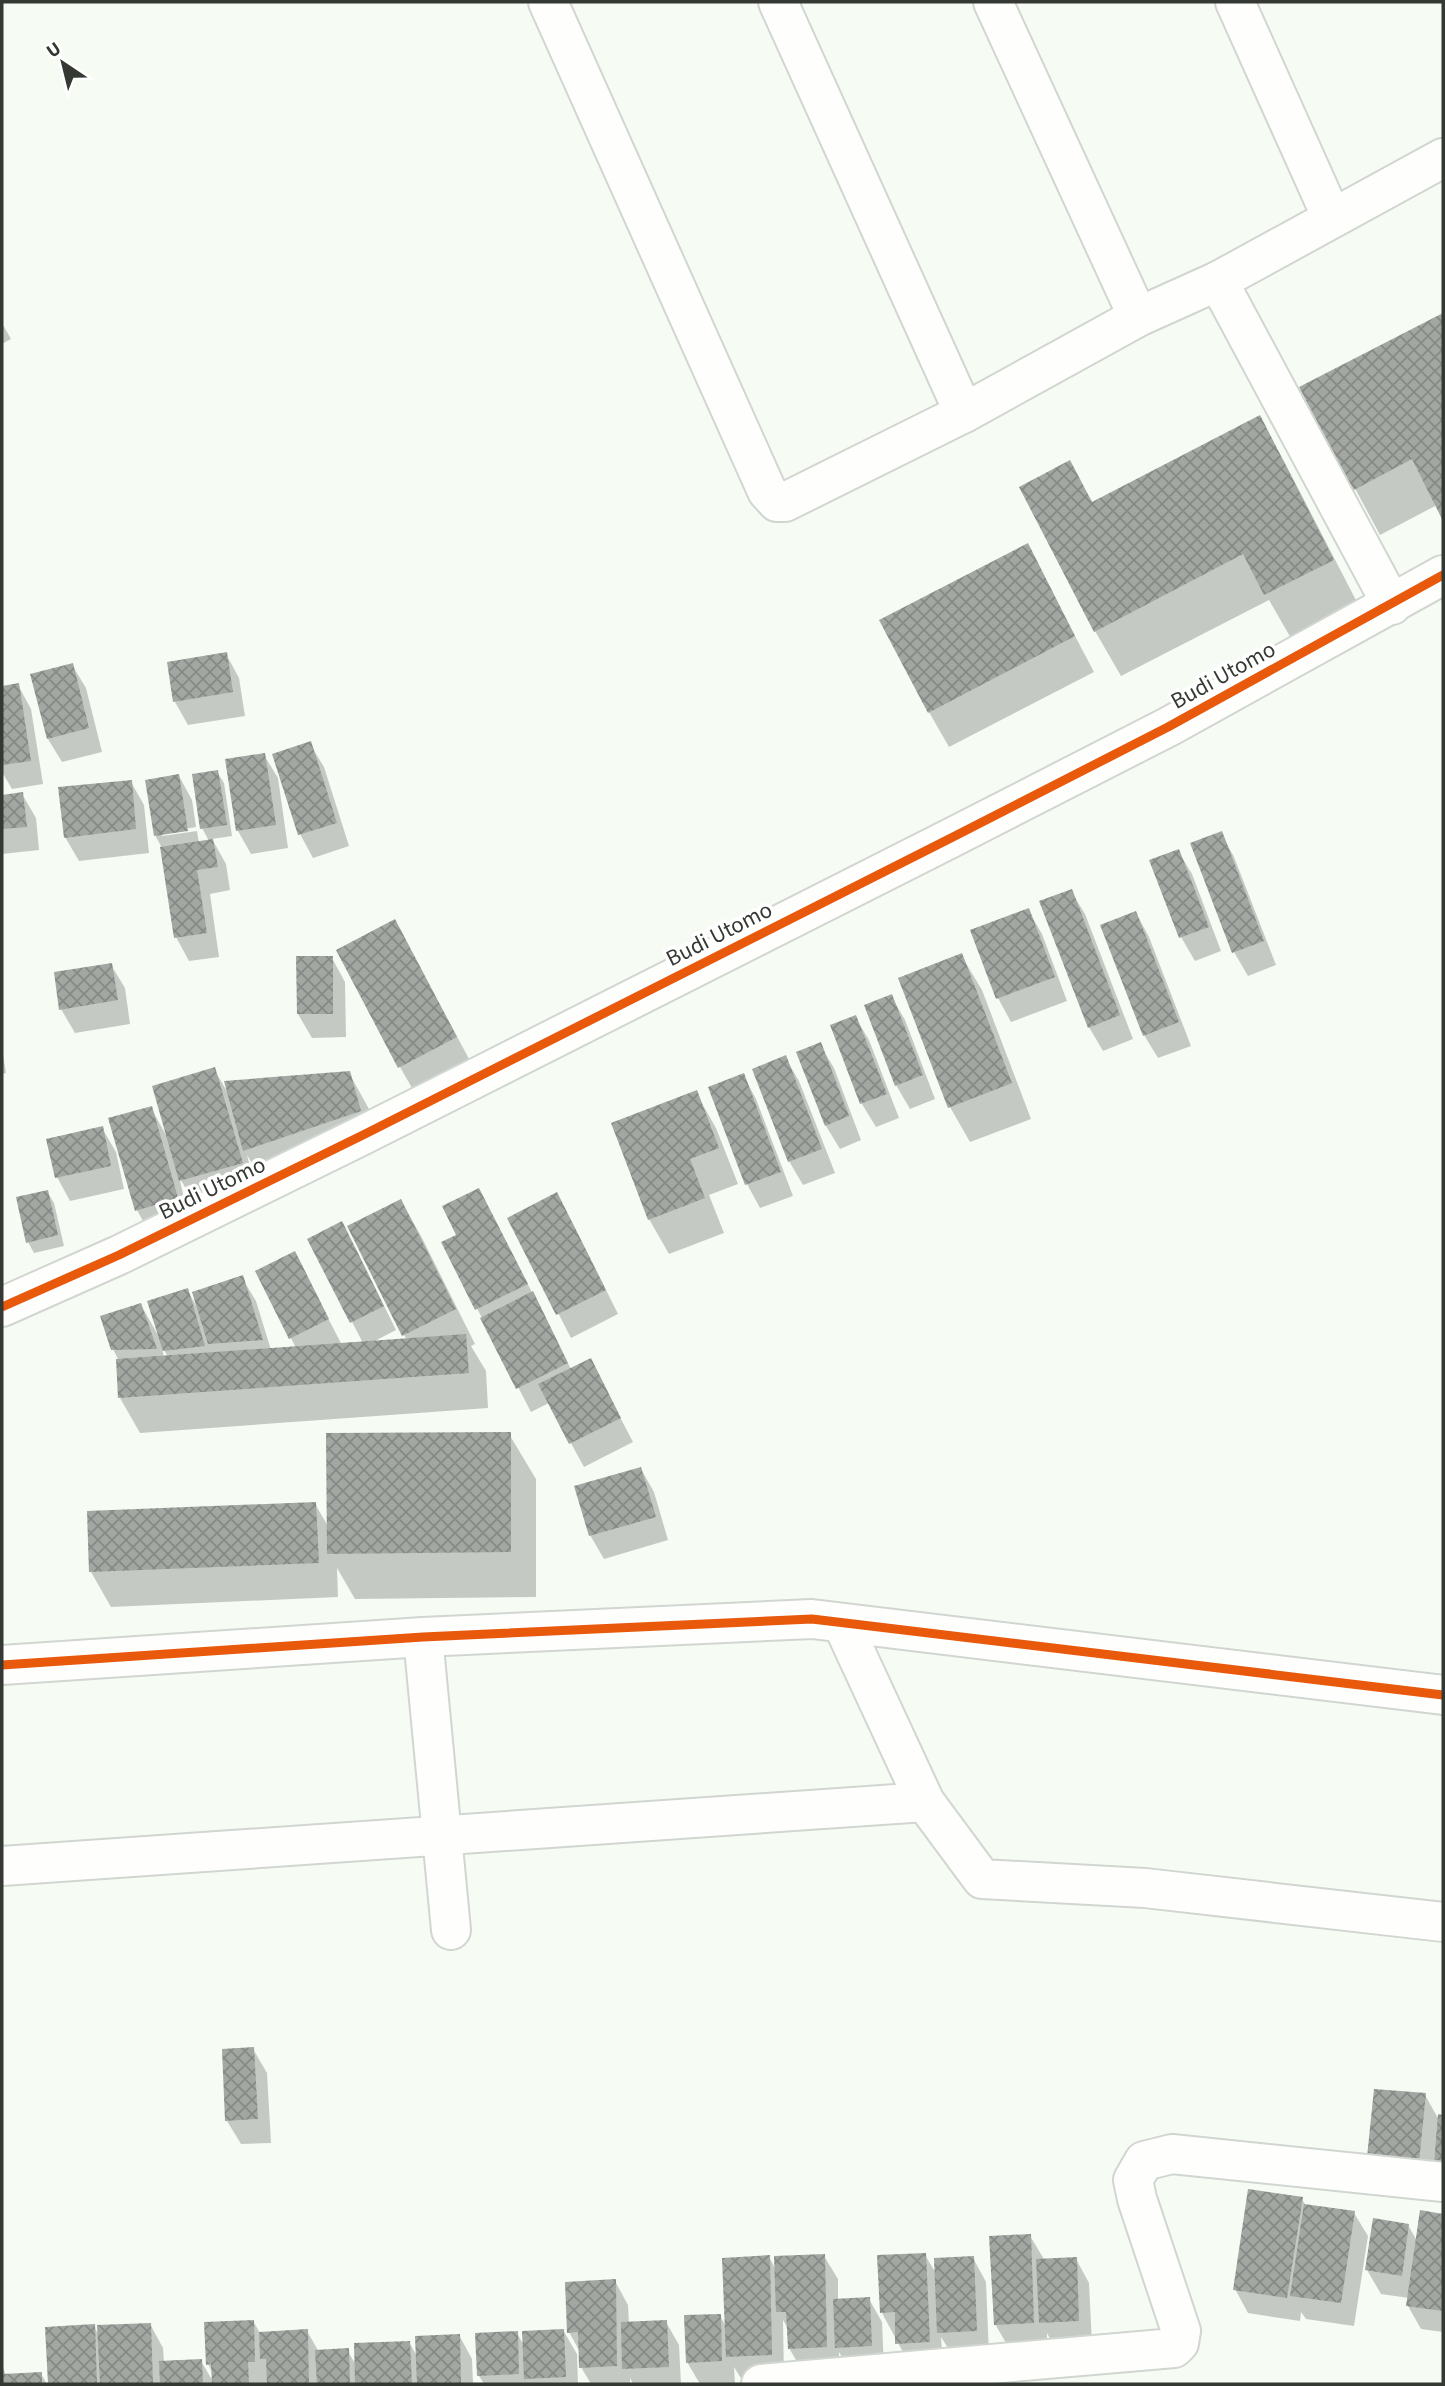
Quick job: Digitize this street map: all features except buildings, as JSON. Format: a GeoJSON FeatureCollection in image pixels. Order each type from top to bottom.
{"type":"FeatureCollection","features":[{"type":"Feature","properties":{"kind":"street"},"geometry":{"type":"LineString","coordinates":[[548,2],[767,492],[777,502],[785,502],[964,413],[1138,317],[1218,281],[1443,158]]}},
{"type":"Feature","properties":{"kind":"street"},"geometry":{"type":"LineString","coordinates":[[778,2],[964,413]]}},
{"type":"Feature","properties":{"kind":"street"},"geometry":{"type":"LineString","coordinates":[[993,2],[1138,317]]}},
{"type":"Feature","properties":{"kind":"street"},"geometry":{"type":"LineString","coordinates":[[1235,2],[1332,218]]}},
{"type":"Feature","properties":{"kind":"street"},"geometry":{"type":"LineString","coordinates":[[1218,281],[1392,604]]}},
{"type":"Feature","properties":{"kind":"street","name":"Budi Utomo"},"geometry":{"type":"LineString","coordinates":[[2,1307],[119,1255],[424,1104],[1156,733],[1392,604],[1441,581]]}},
{"type":"Feature","properties":{"kind":"street"},"geometry":{"type":"LineString","coordinates":[[2,1665],[423,1637],[812,1619],[1443,1695]]}},
{"type":"Feature","properties":{"kind":"street"},"geometry":{"type":"LineString","coordinates":[[842,1623],[925,1802],[982,1879],[1145,1888],[1443,1922]]}},
{"type":"Feature","properties":{"kind":"street"},"geometry":{"type":"LineString","coordinates":[[423,1637],[451,1930]]}},
{"type":"Feature","properties":{"kind":"street"},"geometry":{"type":"LineString","coordinates":[[2,1866],[925,1802]]}},
{"type":"Feature","properties":{"kind":"street"},"geometry":{"type":"LineString","coordinates":[[761,2384],[1174,2348],[1180,2338],[1179,2324],[1133,2180],[1144,2161],[1172,2154],[1443,2182]]}},
{"type":"Feature","properties":{"kind":"cycle path"},"geometry":{"type":"LineString","coordinates":[[2,1307],[119,1255],[363,1135],[951,838],[1168,727],[1443,575]]}},
{"type":"Feature","properties":{"kind":"cycle path"},"geometry":{"type":"LineString","coordinates":[[2,1665],[423,1637],[812,1619],[1443,1695]]}}]}
